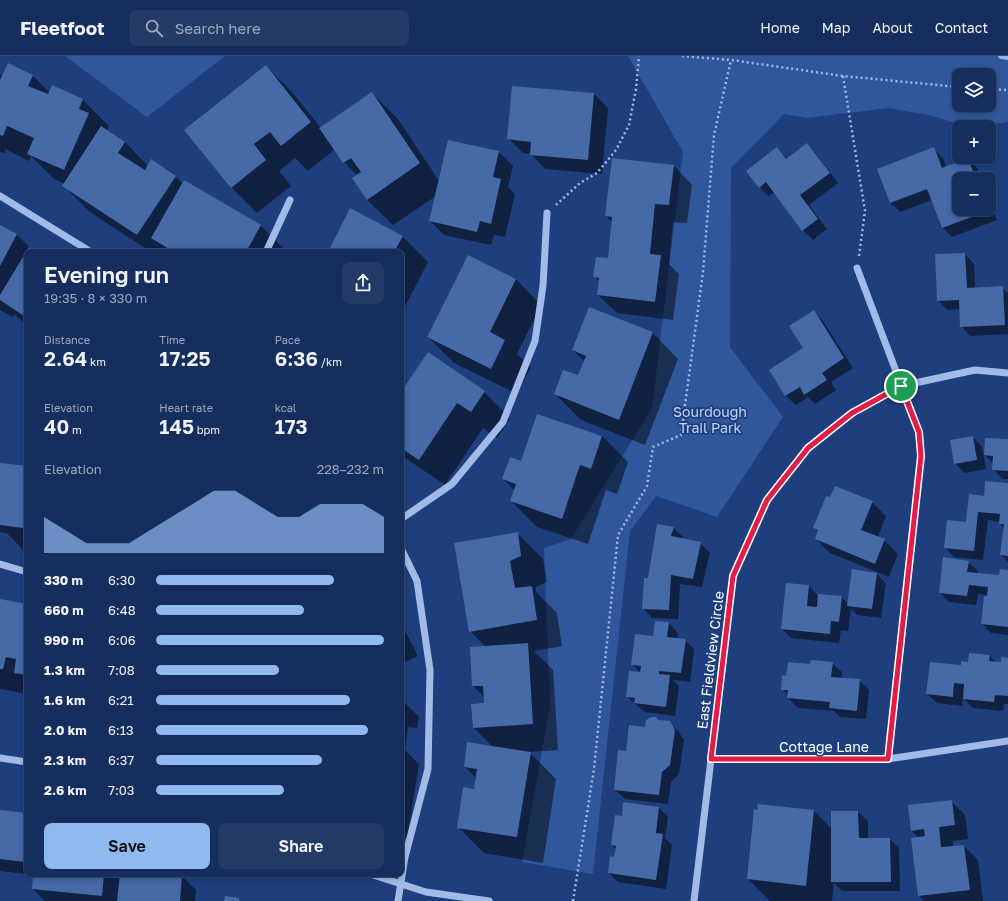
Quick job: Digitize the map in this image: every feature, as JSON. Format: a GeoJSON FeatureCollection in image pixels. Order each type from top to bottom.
{"type":"FeatureCollection","features":[{"type":"Feature","properties":{"kind":"street"},"geometry":{"type":"LineString","coordinates":[[0,196],[86,249]]}},
{"type":"Feature","properties":{"kind":"street"},"geometry":{"type":"LineString","coordinates":[[267,249],[290,200]]}},
{"type":"Feature","properties":{"kind":"street"},"geometry":{"type":"LineString","coordinates":[[404,517],[452,484],[503,422],[535,341],[543,286],[547,213]]}},
{"type":"Feature","properties":{"kind":"street"},"geometry":{"type":"LineString","coordinates":[[857,268],[919,432],[921,456],[888,759]]}},
{"type":"Feature","properties":{"kind":"street","name":"East Fieldview Circle"},"geometry":{"type":"LineString","coordinates":[[694,901],[733,576],[767,500],[808,448],[852,413],[901,386],[975,370],[1008,373]]}},
{"type":"Feature","properties":{"kind":"street"},"geometry":{"type":"LineString","coordinates":[[404,554],[417,581],[430,670],[428,769],[404,862]]}},
{"type":"Feature","properties":{"kind":"street"},"geometry":{"type":"LineString","coordinates":[[0,564],[24,571]]}},
{"type":"Feature","properties":{"kind":"street","name":"Cottage Lane"},"geometry":{"type":"LineString","coordinates":[[711,759],[888,759],[1008,741]]}},
{"type":"Feature","properties":{"kind":"street"},"geometry":{"type":"LineString","coordinates":[[0,758],[24,762]]}},
{"type":"Feature","properties":{"kind":"street"},"geometry":{"type":"LineString","coordinates":[[379,877],[426,892],[489,901]]}},
{"type":"Feature","properties":{"kind":"street"},"geometry":{"type":"LineString","coordinates":[[398,901],[401,877]]}},
{"type":"Feature","properties":{"kind":"path"},"geometry":{"type":"LineString","coordinates":[[547,213],[580,183],[596,173],[616,150],[629,125],[636,89],[639,56]]}},
{"type":"Feature","properties":{"kind":"path"},"geometry":{"type":"LineString","coordinates":[[682,56],[731,60],[843,76],[952,86]]}},
{"type":"Feature","properties":{"kind":"path"},"geometry":{"type":"LineString","coordinates":[[573,901],[594,769],[618,535],[648,486],[653,446],[681,436],[704,272],[714,134],[731,60]]}},
{"type":"Feature","properties":{"kind":"path"},"geometry":{"type":"LineString","coordinates":[[843,76],[865,211],[857,268]]}},
{"type":"Feature","properties":{"kind":"path"},"geometry":{"type":"LineString","coordinates":[[996,89],[1008,90]]}},
{"type":"Feature","properties":{"kind":"green space"},"geometry":{"type":"Polygon","coordinates":[[[65,56],[225,56],[147,117],[65,56]]]}},
{"type":"Feature","properties":{"kind":"green space","name":"Sourdough Trail Park"},"geometry":{"type":"Polygon","coordinates":[[[628,56],[1008,56],[1008,122],[996,123],[996,120],[952,120],[952,122],[933,116],[889,108],[806,118],[784,114],[731,168],[730,347],[783,417],[717,517],[656,496],[630,531],[593,874],[522,862],[550,706],[544,548],[571,539],[652,408],[683,152],[628,56]]]}},
{"type":"Feature","properties":{"kind":"building"},"geometry":{"type":"Polygon","coordinates":[[[8,63],[33,75],[28,86],[48,94],[52,85],[83,99],[79,109],[89,113],[64,170],[27,154],[34,138],[7,126],[3,136],[0,135],[0,80],[8,63]]]}},
{"type":"Feature","properties":{"kind":"building"},"geometry":{"type":"Polygon","coordinates":[[[266,65],[311,122],[281,146],[270,132],[254,144],[266,160],[231,188],[184,130],[266,65]]]}},
{"type":"Feature","properties":{"kind":"building"},"geometry":{"type":"Polygon","coordinates":[[[512,86],[594,93],[588,160],[530,155],[531,142],[507,139],[512,86]]]}},
{"type":"Feature","properties":{"kind":"building"},"geometry":{"type":"Polygon","coordinates":[[[372,92],[420,163],[367,200],[352,178],[361,172],[351,158],[343,163],[319,128],[372,92]]]}},
{"type":"Feature","properties":{"kind":"building"},"geometry":{"type":"Polygon","coordinates":[[[101,126],[125,142],[118,153],[145,170],[151,159],[176,176],[137,235],[62,186],[101,126]]]}},
{"type":"Feature","properties":{"kind":"building"},"geometry":{"type":"Polygon","coordinates":[[[448,140],[499,151],[493,177],[501,179],[491,224],[480,221],[477,232],[429,221],[448,140]]]}},
{"type":"Feature","properties":{"kind":"building"},"geometry":{"type":"Polygon","coordinates":[[[807,143],[830,173],[800,195],[818,219],[802,231],[766,182],[759,188],[746,171],[777,147],[786,159],[807,143]]]}},
{"type":"Feature","properties":{"kind":"building"},"geometry":{"type":"Polygon","coordinates":[[[934,147],[942,168],[952,164],[970,164],[973,172],[952,172],[952,216],[974,216],[942,228],[927,189],[890,203],[877,169],[934,147]]]}},
{"type":"Feature","properties":{"kind":"building"},"geometry":{"type":"Polygon","coordinates":[[[612,158],[674,165],[669,205],[655,204],[650,254],[661,255],[655,302],[597,295],[599,278],[593,277],[596,257],[608,258],[612,217],[605,216],[612,158]]]}},
{"type":"Feature","properties":{"kind":"building"},"geometry":{"type":"Polygon","coordinates":[[[184,180],[261,225],[248,249],[169,249],[151,238],[184,180]]]}},
{"type":"Feature","properties":{"kind":"building"},"geometry":{"type":"Polygon","coordinates":[[[350,208],[403,236],[396,249],[330,249],[350,208]]]}},
{"type":"Feature","properties":{"kind":"building"},"geometry":{"type":"Polygon","coordinates":[[[0,225],[17,234],[0,266],[0,225]]]}},
{"type":"Feature","properties":{"kind":"building"},"geometry":{"type":"Polygon","coordinates":[[[965,253],[967,288],[1003,286],[1005,325],[960,327],[959,300],[937,301],[935,254],[965,253]]]}},
{"type":"Feature","properties":{"kind":"building"},"geometry":{"type":"Polygon","coordinates":[[[24,255],[24,316],[0,300],[0,295],[24,255]]]}},
{"type":"Feature","properties":{"kind":"building"},"geometry":{"type":"Polygon","coordinates":[[[468,255],[516,279],[490,332],[505,340],[491,369],[427,337],[468,255]]]}},
{"type":"Feature","properties":{"kind":"building"},"geometry":{"type":"Polygon","coordinates":[[[589,307],[653,332],[619,420],[554,394],[563,370],[578,375],[586,356],[572,350],[589,307]]]}},
{"type":"Feature","properties":{"kind":"building"},"geometry":{"type":"Polygon","coordinates":[[[814,310],[844,358],[822,373],[827,380],[804,395],[800,387],[785,396],[769,370],[803,348],[789,326],[814,310]]]}},
{"type":"Feature","properties":{"kind":"building"},"geometry":{"type":"Polygon","coordinates":[[[428,352],[485,391],[471,412],[457,403],[419,460],[404,450],[404,388],[428,352]]]}},
{"type":"Feature","properties":{"kind":"building"},"geometry":{"type":"Polygon","coordinates":[[[537,414],[602,436],[591,469],[580,465],[562,519],[510,501],[516,484],[502,479],[510,457],[521,461],[537,414]]]}},
{"type":"Feature","properties":{"kind":"building"},"geometry":{"type":"Polygon","coordinates":[[[973,436],[977,460],[954,464],[950,440],[973,436]]]}},
{"type":"Feature","properties":{"kind":"building"},"geometry":{"type":"Polygon","coordinates":[[[985,438],[1008,439],[1008,471],[992,470],[993,456],[984,455],[985,438]]]}},
{"type":"Feature","properties":{"kind":"building"},"geometry":{"type":"Polygon","coordinates":[[[0,463],[24,466],[23,528],[0,525],[0,463]]]}},
{"type":"Feature","properties":{"kind":"building"},"geometry":{"type":"Polygon","coordinates":[[[985,481],[1008,483],[1008,556],[1000,555],[1004,524],[999,524],[1000,514],[978,512],[974,551],[944,548],[947,520],[966,522],[969,494],[984,496],[985,481]]]}},
{"type":"Feature","properties":{"kind":"building"},"geometry":{"type":"Polygon","coordinates":[[[835,486],[873,501],[861,530],[885,539],[875,564],[815,539],[818,530],[813,528],[826,496],[830,497],[835,486]]]}},
{"type":"Feature","properties":{"kind":"building"},"geometry":{"type":"Polygon","coordinates":[[[657,524],[674,527],[671,536],[701,542],[693,579],[671,575],[669,610],[642,609],[644,578],[648,578],[657,524]]]}},
{"type":"Feature","properties":{"kind":"building"},"geometry":{"type":"Polygon","coordinates":[[[518,532],[521,556],[510,561],[515,588],[532,586],[537,620],[469,632],[454,543],[518,532]]]}},
{"type":"Feature","properties":{"kind":"building"},"geometry":{"type":"Polygon","coordinates":[[[943,557],[969,561],[967,572],[999,575],[1000,569],[1008,570],[1008,627],[981,624],[984,596],[987,596],[988,587],[969,585],[967,596],[939,593],[943,557]]]}},
{"type":"Feature","properties":{"kind":"building"},"geometry":{"type":"Polygon","coordinates":[[[852,569],[877,573],[872,609],[847,606],[852,569]]]}},
{"type":"Feature","properties":{"kind":"building"},"geometry":{"type":"Polygon","coordinates":[[[786,583],[809,585],[807,606],[817,607],[818,594],[842,596],[839,622],[831,621],[830,634],[781,629],[786,583]]]}},
{"type":"Feature","properties":{"kind":"building"},"geometry":{"type":"Polygon","coordinates":[[[0,599],[24,603],[24,675],[14,673],[16,659],[6,657],[3,669],[0,669],[0,599]]]}},
{"type":"Feature","properties":{"kind":"building"},"geometry":{"type":"Polygon","coordinates":[[[655,621],[669,622],[667,637],[686,639],[681,673],[659,671],[659,674],[670,675],[666,707],[634,703],[635,698],[626,697],[629,671],[640,672],[641,666],[631,665],[635,634],[653,636],[655,621]]]}},
{"type":"Feature","properties":{"kind":"building"},"geometry":{"type":"Polygon","coordinates":[[[528,643],[533,724],[473,728],[471,704],[484,703],[483,686],[472,686],[470,647],[528,643]]]}},
{"type":"Feature","properties":{"kind":"building"},"geometry":{"type":"Polygon","coordinates":[[[969,653],[990,655],[989,661],[1001,662],[1001,657],[1008,658],[1008,696],[995,695],[994,702],[963,699],[964,684],[954,683],[953,697],[926,694],[930,662],[961,665],[961,661],[968,662],[969,653]]]}},
{"type":"Feature","properties":{"kind":"building"},"geometry":{"type":"Polygon","coordinates":[[[811,660],[833,662],[831,677],[860,679],[857,711],[829,708],[830,702],[787,698],[788,690],[781,690],[782,675],[786,676],[788,662],[810,664],[811,660]]]}},
{"type":"Feature","properties":{"kind":"building"},"geometry":{"type":"Polygon","coordinates":[[[651,717],[656,717],[658,720],[670,721],[675,730],[670,765],[662,772],[659,795],[614,790],[618,750],[626,751],[629,725],[645,727],[646,720],[651,717]]]}},
{"type":"Feature","properties":{"kind":"building"},"geometry":{"type":"Polygon","coordinates":[[[467,742],[531,752],[517,837],[457,828],[463,787],[474,789],[477,769],[464,767],[467,742]]]}},
{"type":"Feature","properties":{"kind":"building"},"geometry":{"type":"Polygon","coordinates":[[[952,800],[955,825],[939,827],[941,847],[964,845],[970,890],[918,896],[911,838],[925,836],[924,829],[911,831],[908,805],[952,800]]]}},
{"type":"Feature","properties":{"kind":"building"},"geometry":{"type":"Polygon","coordinates":[[[623,802],[659,807],[656,833],[663,834],[656,880],[608,873],[610,856],[614,857],[616,846],[611,845],[615,815],[622,816],[623,802]]]}},
{"type":"Feature","properties":{"kind":"building"},"geometry":{"type":"Polygon","coordinates":[[[757,804],[814,810],[806,886],[747,879],[754,809],[758,810],[757,804]]]}},
{"type":"Feature","properties":{"kind":"building"},"geometry":{"type":"Polygon","coordinates":[[[0,810],[24,813],[24,862],[0,859],[0,810]]]}},
{"type":"Feature","properties":{"kind":"building"},"geometry":{"type":"Polygon","coordinates":[[[831,811],[858,811],[859,838],[890,838],[891,882],[831,882],[831,811]]]}},
{"type":"Feature","properties":{"kind":"building"},"geometry":{"type":"Polygon","coordinates":[[[33,877],[104,877],[102,896],[32,889],[33,877]]]}},
{"type":"Feature","properties":{"kind":"building"},"geometry":{"type":"Polygon","coordinates":[[[120,877],[182,877],[180,901],[117,901],[120,877]]]}},
{"type":"Feature","properties":{"kind":"building"},"geometry":{"type":"Polygon","coordinates":[[[225,896],[239,898],[239,901],[224,901],[225,896]]]}},
{"type":"Feature","properties":{"kind":"waterway"},"geometry":{"type":"LineString","coordinates":[[1001,56],[1008,57]]}},
{"type":"Feature","properties":{"kind":"route"},"geometry":{"type":"LineString","coordinates":[[901,386],[919,432],[921,456],[888,759],[711,759],[733,576],[767,500],[808,448],[852,413],[901,386]]}}]}
